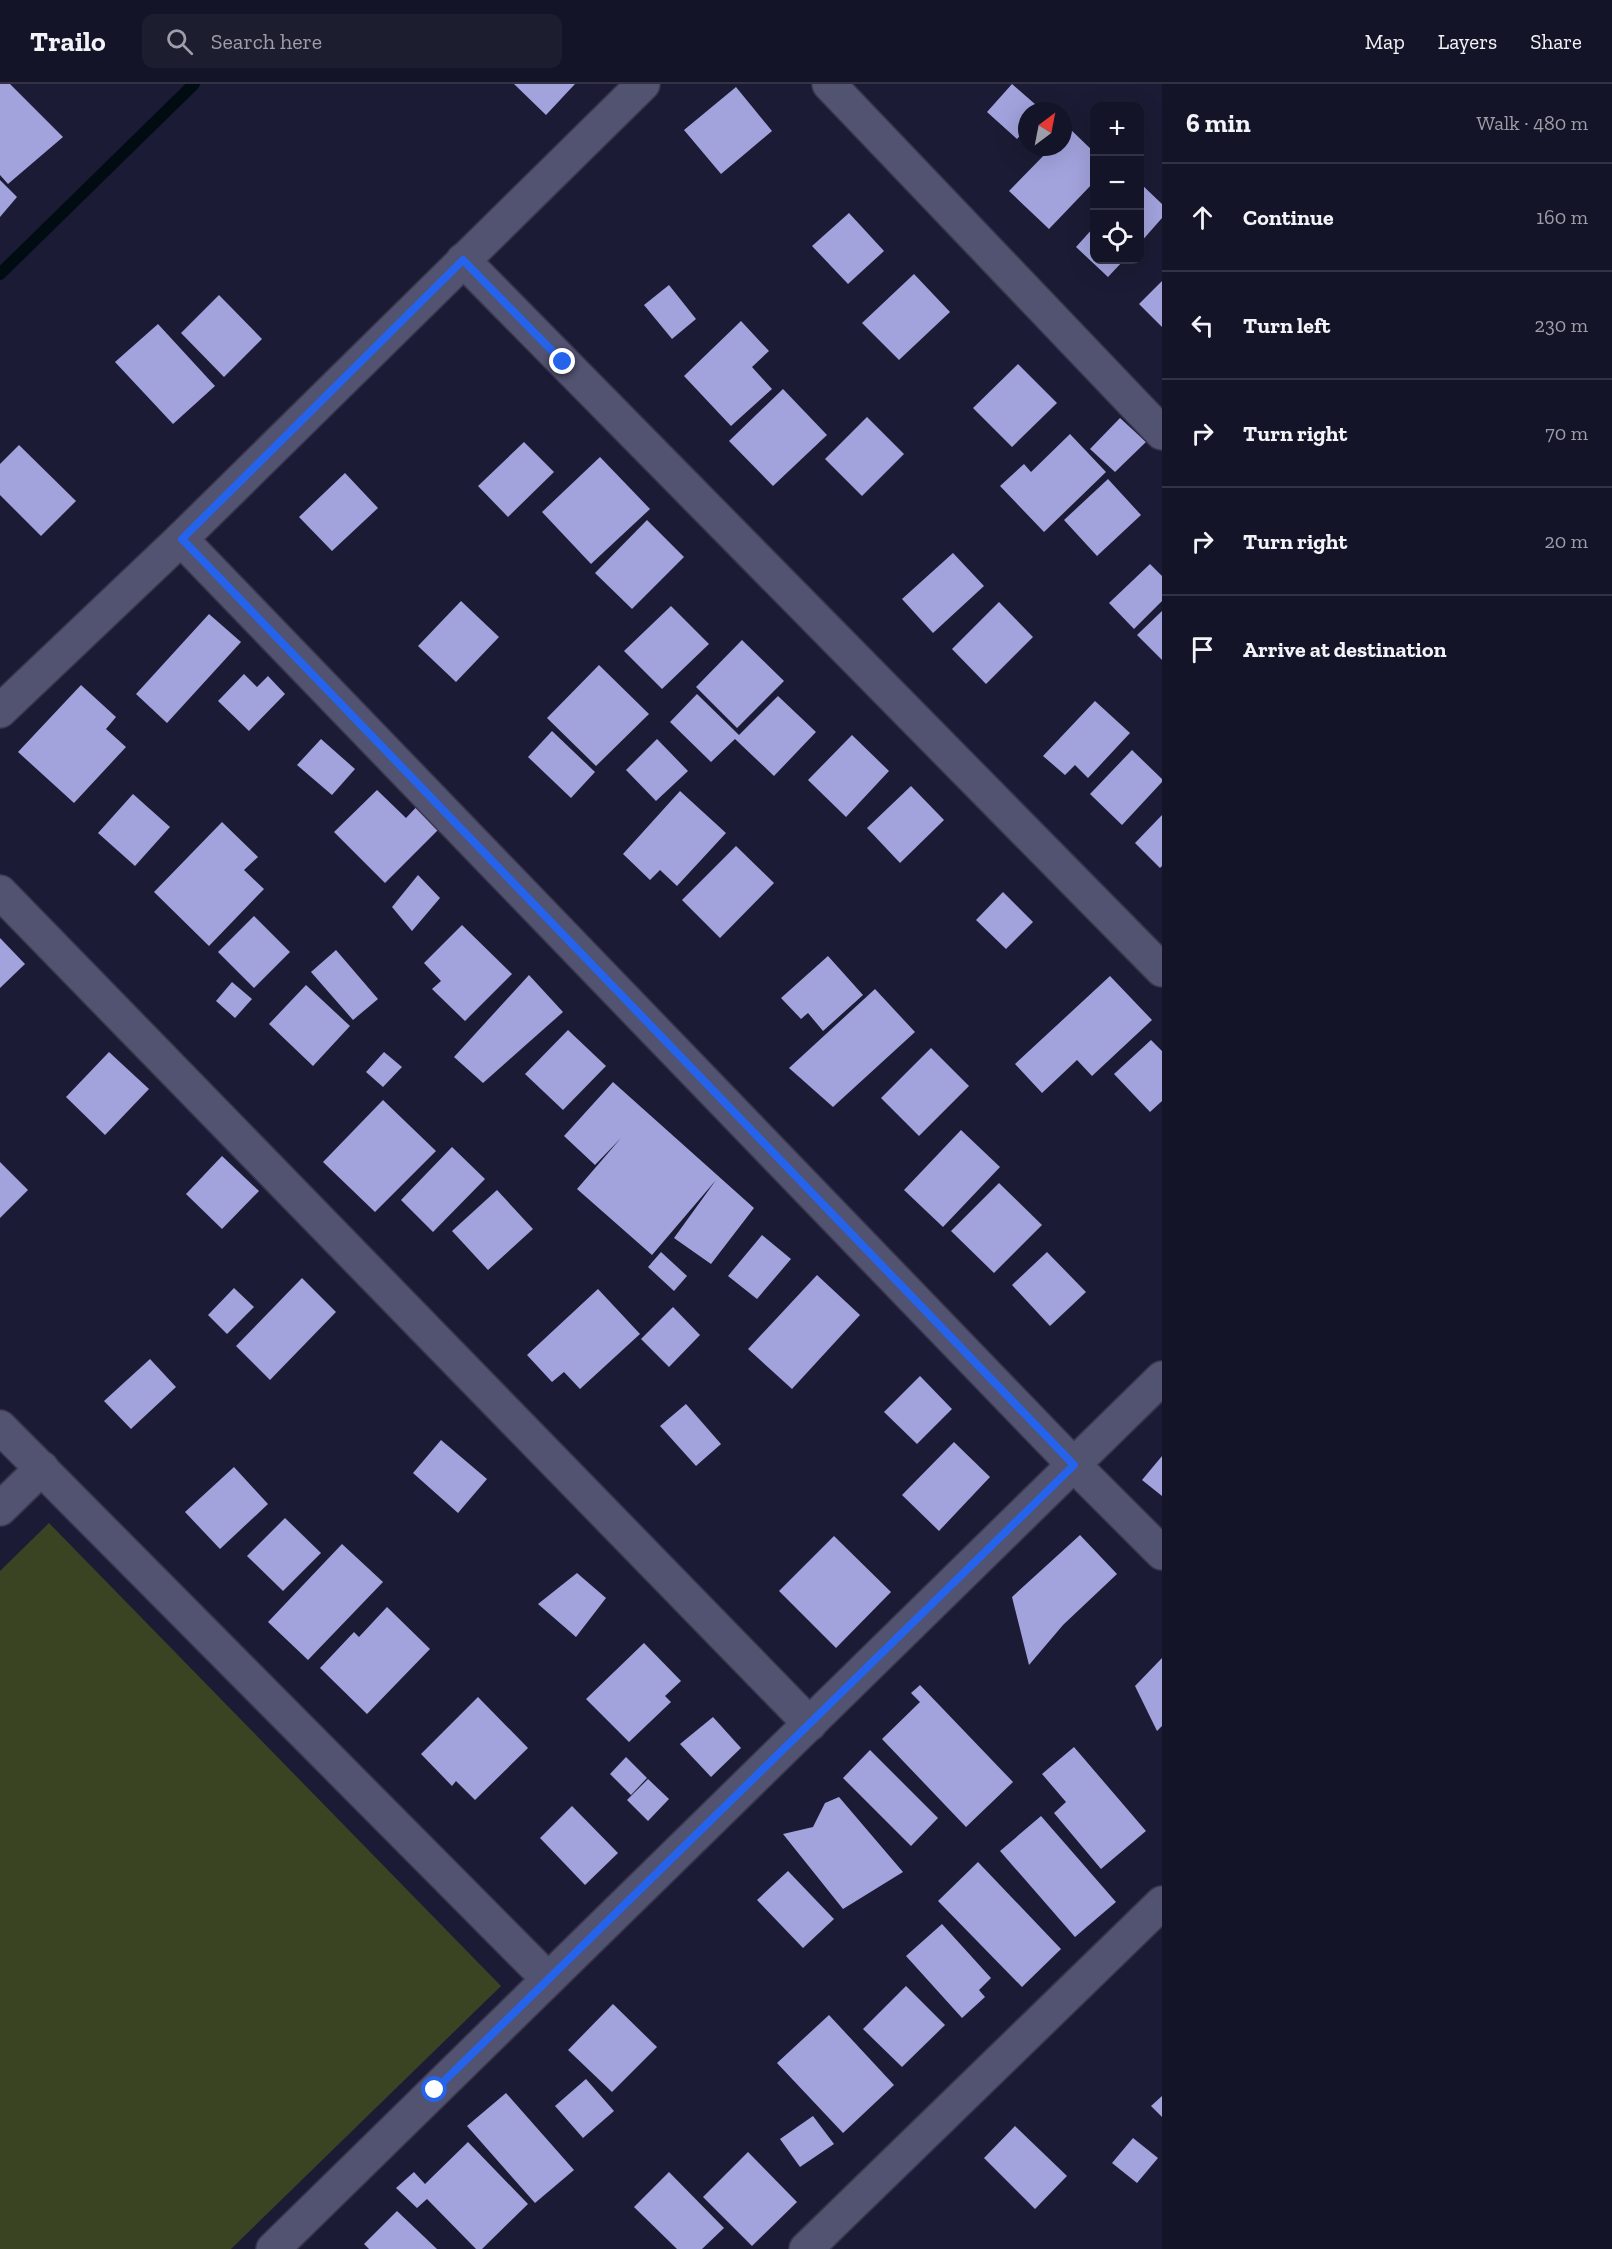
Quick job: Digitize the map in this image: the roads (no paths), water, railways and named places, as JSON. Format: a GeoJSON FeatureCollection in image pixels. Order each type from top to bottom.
{"type":"FeatureCollection","features":[{"type":"Feature","properties":{"kind":"street"},"geometry":{"type":"LineString","coordinates":[[0,711],[182,539],[643,84]]}},
{"type":"Feature","properties":{"kind":"street"},"geometry":{"type":"LineString","coordinates":[[829,84],[1162,433]]}},
{"type":"Feature","properties":{"kind":"street"},"geometry":{"type":"LineString","coordinates":[[463,260],[1162,970]]}},
{"type":"Feature","properties":{"kind":"street"},"geometry":{"type":"LineString","coordinates":[[182,539],[1074,1465],[1162,1553]]}},
{"type":"Feature","properties":{"kind":"street"},"geometry":{"type":"LineString","coordinates":[[0,892],[810,1724]]}},
{"type":"Feature","properties":{"kind":"street"},"geometry":{"type":"LineString","coordinates":[[273,2249],[1162,1377]]}},
{"type":"Feature","properties":{"kind":"street"},"geometry":{"type":"LineString","coordinates":[[0,1427],[548,1979]]}},
{"type":"Feature","properties":{"kind":"street"},"geometry":{"type":"LineString","coordinates":[[0,1509],[42,1468]]}},
{"type":"Feature","properties":{"kind":"street"},"geometry":{"type":"LineString","coordinates":[[806,2249],[1162,1903]]}},
{"type":"Feature","properties":{"kind":"waterway"},"geometry":{"type":"LineString","coordinates":[[0,274],[194,84]]}}]}
